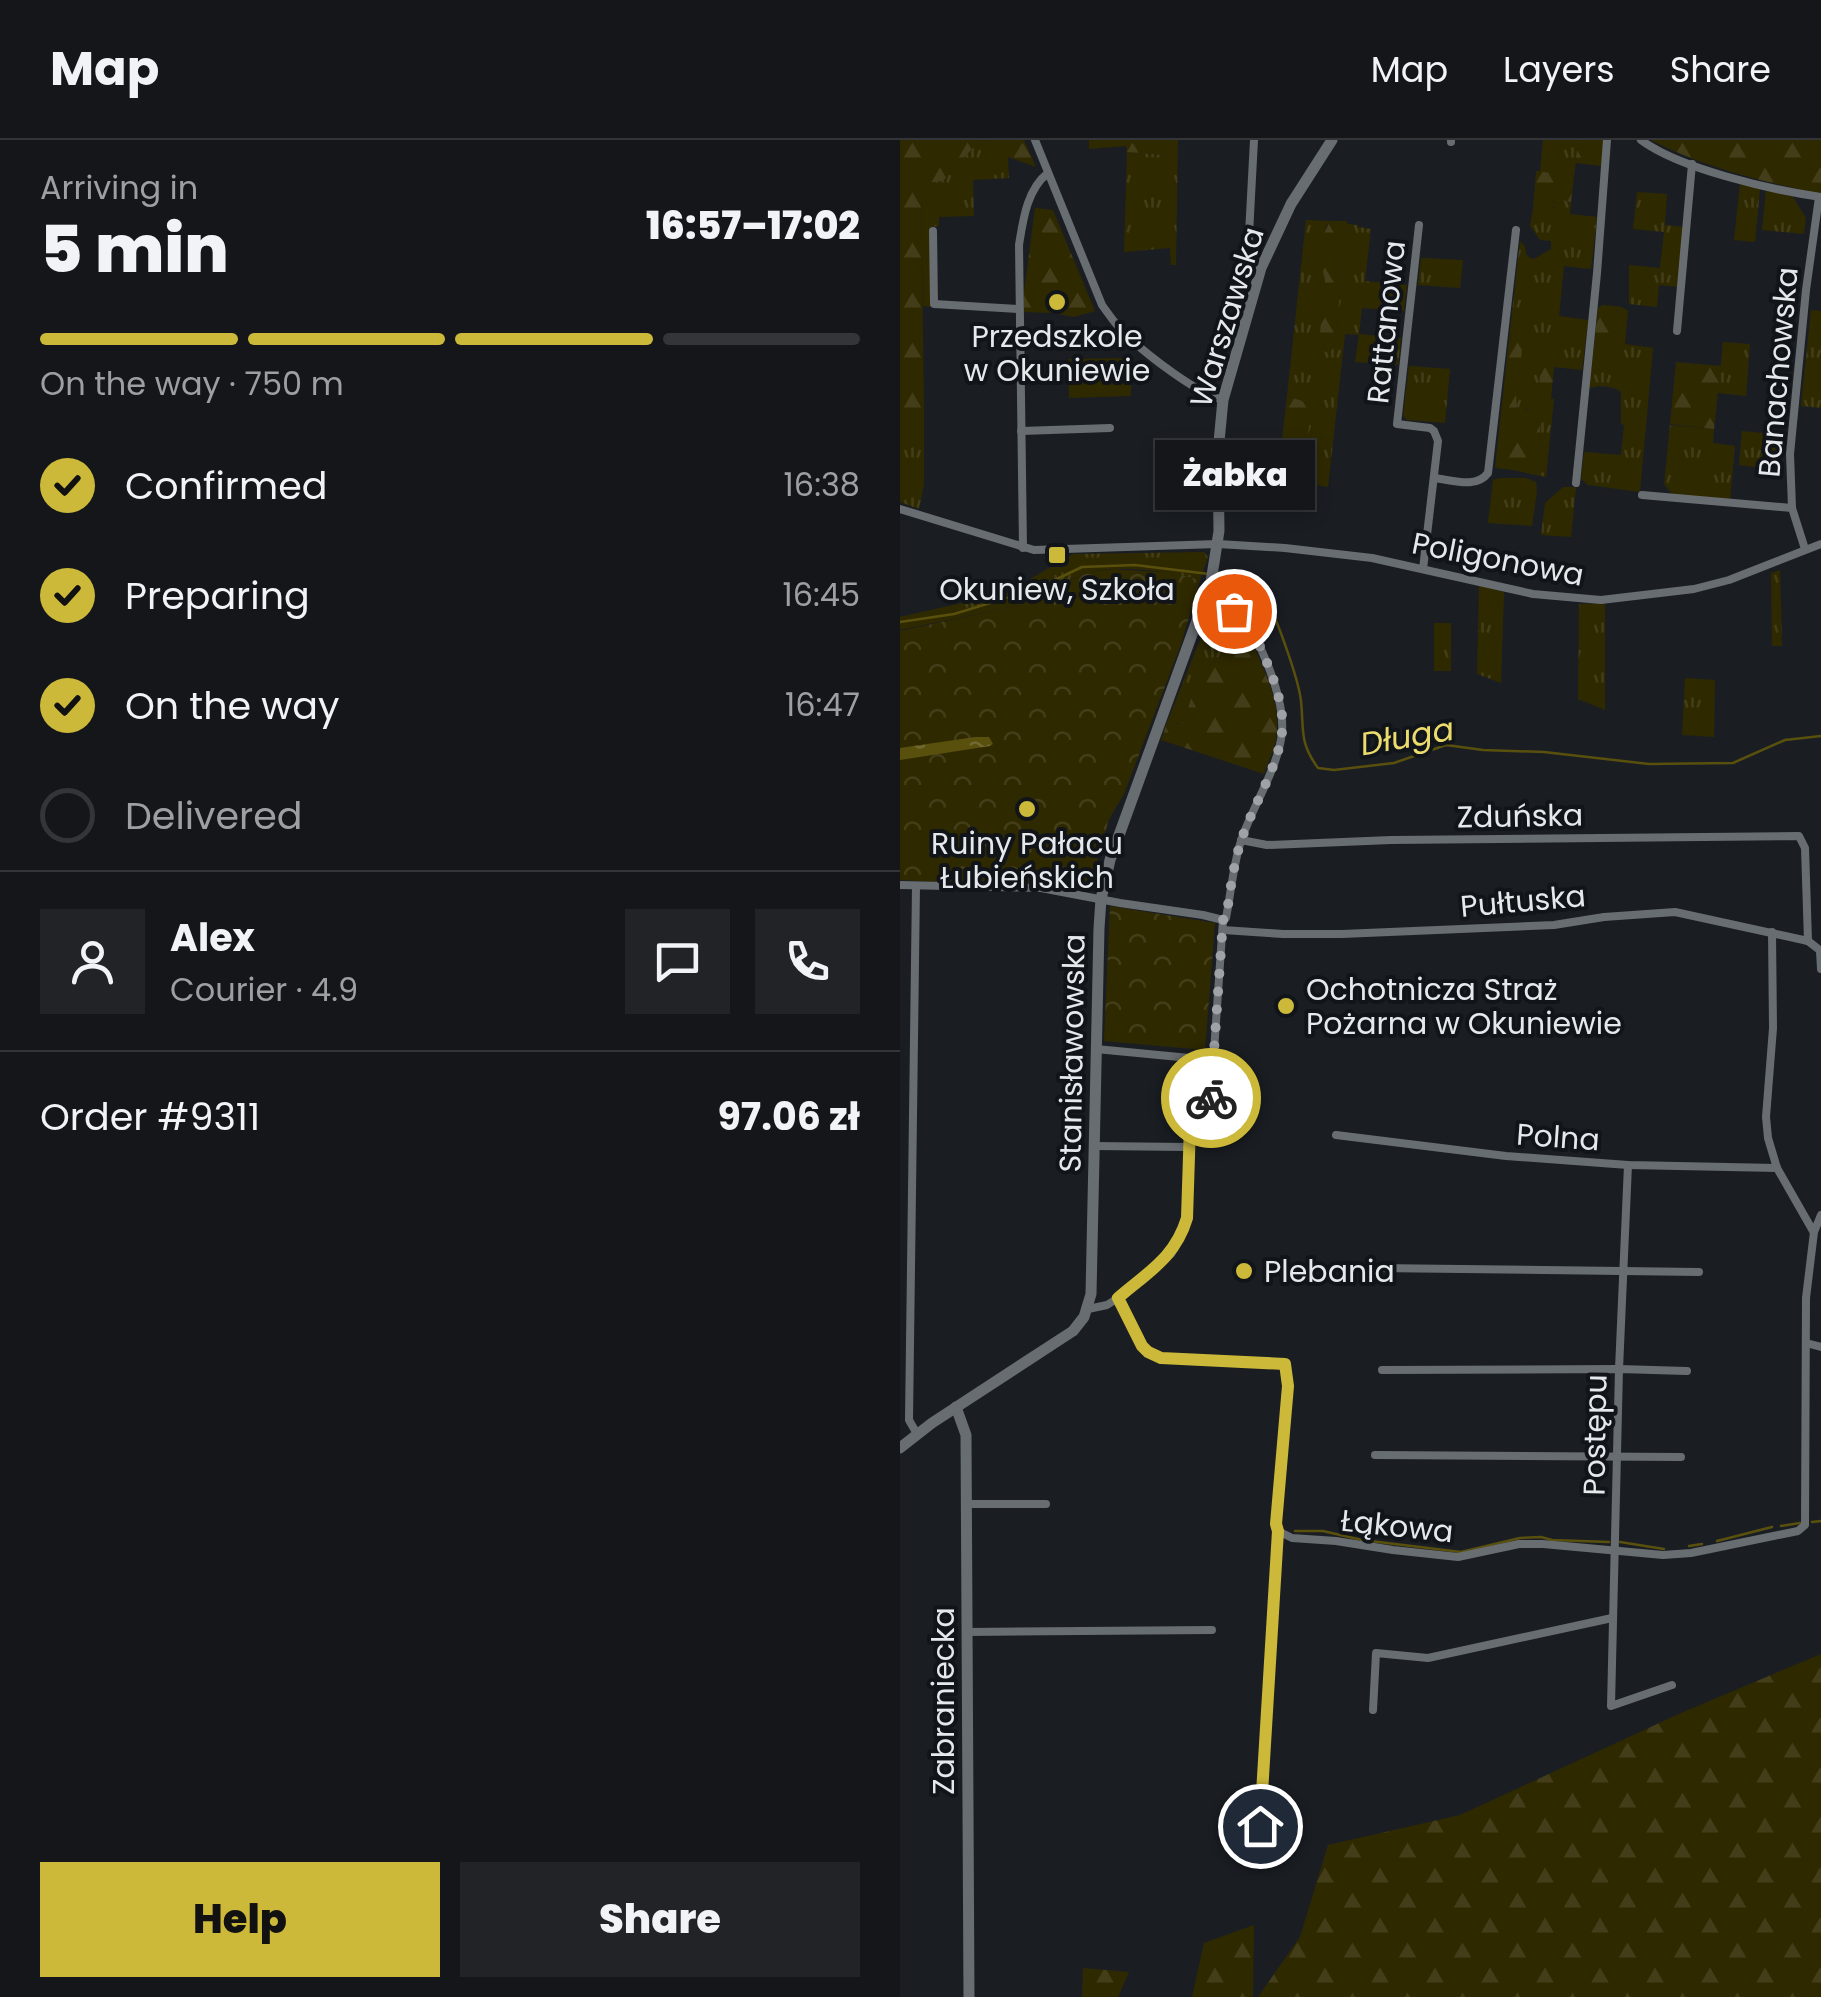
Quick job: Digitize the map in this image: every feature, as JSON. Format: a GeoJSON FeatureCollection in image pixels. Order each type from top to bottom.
{"type":"FeatureCollection","features":[{"type":"Feature","properties":{"kind":"main road","name":"Warszawska"},"geometry":{"type":"LineString","coordinates":[[1211,582],[1218,544],[1222,400],[1261,268],[1288,210],[1332,140]]}},
{"type":"Feature","properties":{"kind":"main road","name":"Stanisławowska"},"geometry":{"type":"LineString","coordinates":[[1088,1309],[1100,899],[1110,860],[1211,582]]}},
{"type":"Feature","properties":{"kind":"main road"},"geometry":{"type":"LineString","coordinates":[[900,1448],[1072,1330],[1088,1309]]}},
{"type":"Feature","properties":{"kind":"main road","name":"Zabraniecka"},"geometry":{"type":"LineString","coordinates":[[956,1407],[966,1435],[969,1997]]}},
{"type":"Feature","properties":{"kind":"street"},"geometry":{"type":"LineString","coordinates":[[1035,140],[1102,304],[1113,321],[1166,366],[1209,396],[1222,400]]}},
{"type":"Feature","properties":{"kind":"street"},"geometry":{"type":"LineString","coordinates":[[1254,140],[1248,253],[1261,268]]}},
{"type":"Feature","properties":{"kind":"street"},"geometry":{"type":"LineString","coordinates":[[1576,483],[1607,140]]}},
{"type":"Feature","properties":{"kind":"street"},"geometry":{"type":"LineString","coordinates":[[1641,140],[1692,164],[1752,184],[1820,198]]}},
{"type":"Feature","properties":{"kind":"street"},"geometry":{"type":"LineString","coordinates":[[1677,331],[1692,164]]}},
{"type":"Feature","properties":{"kind":"street"},"geometry":{"type":"LineString","coordinates":[[1023,548],[1019,244],[1030,197],[1048,173]]}},
{"type":"Feature","properties":{"kind":"street","name":"Banachowska"},"geometry":{"type":"LineString","coordinates":[[1805,549],[1792,508],[1790,454],[1806,290],[1820,198]]}},
{"type":"Feature","properties":{"kind":"street","name":"Rattanowa"},"geometry":{"type":"LineString","coordinates":[[1420,225],[1397,424],[1430,428],[1438,441],[1423,570]]}},
{"type":"Feature","properties":{"kind":"street"},"geometry":{"type":"LineString","coordinates":[[1434,478],[1474,483],[1488,473],[1516,230]]}},
{"type":"Feature","properties":{"kind":"street"},"geometry":{"type":"LineString","coordinates":[[934,231],[934,304],[1019,309]]}},
{"type":"Feature","properties":{"kind":"street"},"geometry":{"type":"LineString","coordinates":[[1021,431],[1110,428]]}},
{"type":"Feature","properties":{"kind":"street"},"geometry":{"type":"LineString","coordinates":[[1642,496],[1792,508]]}},
{"type":"Feature","properties":{"kind":"street","name":"Poligonowa"},"geometry":{"type":"LineString","coordinates":[[900,509],[1023,548],[1218,544],[1334,552],[1533,594],[1601,600],[1694,589],[1821,544]]}},
{"type":"Feature","properties":{"kind":"street"},"geometry":{"type":"LineString","coordinates":[[1096,1049],[1207,1059],[1214,1051],[1223,925],[1241,840],[1273,762],[1282,734],[1282,715],[1272,676],[1244,614],[1204,603]]}},
{"type":"Feature","properties":{"kind":"street","name":"Zduńska"},"geometry":{"type":"LineString","coordinates":[[1241,840],[1267,844],[1799,836],[1805,848],[1808,941]]}},
{"type":"Feature","properties":{"kind":"street","name":"Pułtuska"},"geometry":{"type":"LineString","coordinates":[[900,885],[1041,888],[1203,914],[1223,925],[1282,934],[1554,925],[1676,912],[1808,941],[1820,951]]}},
{"type":"Feature","properties":{"kind":"street"},"geometry":{"type":"LineString","coordinates":[[916,886],[909,1420],[917,1434]]}},
{"type":"Feature","properties":{"kind":"street"},"geometry":{"type":"LineString","coordinates":[[1772,932],[1768,1138],[1778,1168],[1814,1232]]}},
{"type":"Feature","properties":{"kind":"street"},"geometry":{"type":"LineString","coordinates":[[1820,951],[1821,969]]}},
{"type":"Feature","properties":{"kind":"street"},"geometry":{"type":"LineString","coordinates":[[900,1008],[914,1006]]}},
{"type":"Feature","properties":{"kind":"street"},"geometry":{"type":"LineString","coordinates":[[1088,1309],[1101,1308],[1118,1298],[1171,1254],[1183,1232],[1192,1122],[1210,1108],[1214,1064],[1211,1057]]}},
{"type":"Feature","properties":{"kind":"street","name":"Polna"},"geometry":{"type":"LineString","coordinates":[[1336,1135],[1506,1156],[1672,1168],[1778,1168]]}},
{"type":"Feature","properties":{"kind":"street"},"geometry":{"type":"LineString","coordinates":[[1094,1146],[1189,1147]]}},
{"type":"Feature","properties":{"kind":"street","name":"Postępu"},"geometry":{"type":"LineString","coordinates":[[1628,1165],[1611,1706],[1672,1685]]}},
{"type":"Feature","properties":{"kind":"street"},"geometry":{"type":"LineString","coordinates":[[1821,1215],[1814,1232],[1806,1298],[1806,1343],[1821,1347]]}},
{"type":"Feature","properties":{"kind":"street"},"geometry":{"type":"LineString","coordinates":[[1375,1268],[1699,1272]]}},
{"type":"Feature","properties":{"kind":"street"},"geometry":{"type":"LineString","coordinates":[[1118,1298],[1142,1346],[1161,1358],[1285,1364],[1288,1386],[1276,1524],[1260,1826]]}},
{"type":"Feature","properties":{"kind":"street","name":"Łąkowa"},"geometry":{"type":"LineString","coordinates":[[1278,1531],[1292,1538],[1458,1557],[1519,1544],[1691,1553],[1792,1532],[1805,1525],[1806,1343]]}},
{"type":"Feature","properties":{"kind":"street"},"geometry":{"type":"LineString","coordinates":[[1382,1370],[1687,1371]]}},
{"type":"Feature","properties":{"kind":"street"},"geometry":{"type":"LineString","coordinates":[[1375,1455],[1681,1457]]}},
{"type":"Feature","properties":{"kind":"street"},"geometry":{"type":"LineString","coordinates":[[967,1504],[1046,1504]]}},
{"type":"Feature","properties":{"kind":"street"},"geometry":{"type":"LineString","coordinates":[[1372,1710],[1376,1653],[1428,1658],[1612,1618]]}},
{"type":"Feature","properties":{"kind":"street"},"geometry":{"type":"LineString","coordinates":[[968,1632],[1212,1630]]}},
{"type":"Feature","properties":{"kind":"green space"},"geometry":{"type":"Polygon","coordinates":[[[900,140],[980,140],[943,181],[921,184],[924,413],[900,413],[900,140]]]}},
{"type":"Feature","properties":{"kind":"green space"},"geometry":{"type":"Polygon","coordinates":[[[980,140],[987,140],[1008,157],[1009,178],[973,180],[974,216],[939,217],[939,226],[930,227],[930,307],[923,306],[921,183],[943,181],[980,140]]]}},
{"type":"Feature","properties":{"kind":"green space"},"geometry":{"type":"Polygon","coordinates":[[[987,140],[1024,140],[1036,167],[1008,157],[987,140]]]}},
{"type":"Feature","properties":{"kind":"green space"},"geometry":{"type":"Polygon","coordinates":[[[1089,140],[1167,140],[1167,155],[1127,152],[1126,146],[1089,149],[1089,140]]]}},
{"type":"Feature","properties":{"kind":"green space"},"geometry":{"type":"Polygon","coordinates":[[[1167,140],[1178,140],[1176,265],[1171,265],[1170,248],[1124,252],[1127,152],[1166,155],[1167,140]]]}},
{"type":"Feature","properties":{"kind":"green space"},"geometry":{"type":"Polygon","coordinates":[[[1543,140],[1579,140],[1574,176],[1540,172],[1543,140]]]}},
{"type":"Feature","properties":{"kind":"green space"},"geometry":{"type":"Polygon","coordinates":[[[1579,140],[1606,140],[1603,166],[1575,163],[1579,140]]]}},
{"type":"Feature","properties":{"kind":"green space"},"geometry":{"type":"Polygon","coordinates":[[[1651,140],[1821,140],[1821,194],[1734,173],[1651,140]]]}},
{"type":"Feature","properties":{"kind":"green space"},"geometry":{"type":"Polygon","coordinates":[[[1536,171],[1574,176],[1571,202],[1564,200],[1551,185],[1543,197],[1557,203],[1557,207],[1533,209],[1536,171]]]}},
{"type":"Feature","properties":{"kind":"green space"},"geometry":{"type":"Polygon","coordinates":[[[1740,184],[1760,189],[1755,242],[1734,240],[1740,184]]]}},
{"type":"Feature","properties":{"kind":"green space"},"geometry":{"type":"Polygon","coordinates":[[[1550,185],[1571,202],[1570,214],[1597,217],[1591,269],[1564,266],[1559,316],[1588,320],[1582,370],[1554,367],[1554,358],[1542,359],[1537,402],[1521,411],[1515,404],[1518,332],[1509,340],[1520,241],[1530,258],[1551,249],[1551,241],[1540,240],[1530,226],[1533,209],[1555,208],[1557,203],[1543,197],[1550,185]]]}},
{"type":"Feature","properties":{"kind":"green space"},"geometry":{"type":"Polygon","coordinates":[[[1766,190],[1793,197],[1806,218],[1804,234],[1762,230],[1766,190]]]}},
{"type":"Feature","properties":{"kind":"green space"},"geometry":{"type":"Polygon","coordinates":[[[1637,192],[1667,194],[1665,225],[1683,227],[1678,287],[1659,285],[1657,307],[1629,304],[1629,265],[1660,268],[1664,232],[1633,229],[1637,192]]]}},
{"type":"Feature","properties":{"kind":"green space"},"geometry":{"type":"Polygon","coordinates":[[[1035,208],[1053,210],[1095,311],[1074,317],[1024,312],[1035,208]]]}},
{"type":"Feature","properties":{"kind":"green space"},"geometry":{"type":"Polygon","coordinates":[[[1306,220],[1330,221],[1326,227],[1319,343],[1334,349],[1347,224],[1371,229],[1365,281],[1407,285],[1404,311],[1362,308],[1359,334],[1401,338],[1398,365],[1355,362],[1359,335],[1345,334],[1328,487],[1278,479],[1282,439],[1293,441],[1305,402],[1287,396],[1306,220]]]}},
{"type":"Feature","properties":{"kind":"green space"},"geometry":{"type":"Polygon","coordinates":[[[1330,221],[1347,224],[1334,349],[1326,352],[1319,343],[1325,280],[1319,253],[1330,221]]]}},
{"type":"Feature","properties":{"kind":"green space"},"geometry":{"type":"Polygon","coordinates":[[[1421,258],[1463,260],[1460,288],[1418,285],[1421,258]]]}},
{"type":"Feature","properties":{"kind":"green space"},"geometry":{"type":"Polygon","coordinates":[[[1615,306],[1628,311],[1625,344],[1653,348],[1640,492],[1588,485],[1581,479],[1584,452],[1621,455],[1621,392],[1605,386],[1589,389],[1595,337],[1607,338],[1619,313],[1615,306]]]}},
{"type":"Feature","properties":{"kind":"green space"},"geometry":{"type":"Polygon","coordinates":[[[1615,306],[1622,320],[1619,334],[1595,337],[1598,308],[1615,306]]]}},
{"type":"Feature","properties":{"kind":"green space"},"geometry":{"type":"Polygon","coordinates":[[[1811,310],[1821,311],[1821,408],[1801,406],[1811,310]]]}},
{"type":"Feature","properties":{"kind":"green space"},"geometry":{"type":"Polygon","coordinates":[[[1515,332],[1523,337],[1517,408],[1526,410],[1537,402],[1542,358],[1555,358],[1551,399],[1543,399],[1536,475],[1495,468],[1509,340],[1515,332]]]}},
{"type":"Feature","properties":{"kind":"green space"},"geometry":{"type":"Polygon","coordinates":[[[1723,342],[1750,344],[1746,396],[1718,393],[1723,342]]]}},
{"type":"Feature","properties":{"kind":"green space"},"geometry":{"type":"Polygon","coordinates":[[[1131,358],[1131,396],[1069,398],[1068,359],[1131,358]]]}},
{"type":"Feature","properties":{"kind":"green space"},"geometry":{"type":"Polygon","coordinates":[[[1676,362],[1721,366],[1714,429],[1670,424],[1676,362]]]}},
{"type":"Feature","properties":{"kind":"green space"},"geometry":{"type":"Polygon","coordinates":[[[1409,366],[1450,369],[1445,423],[1407,420],[1403,416],[1409,366]]]}},
{"type":"Feature","properties":{"kind":"green space"},"geometry":{"type":"Polygon","coordinates":[[[1287,396],[1305,402],[1311,410],[1307,441],[1282,439],[1287,396]]]}},
{"type":"Feature","properties":{"kind":"green space"},"geometry":{"type":"Polygon","coordinates":[[[1543,398],[1554,399],[1546,477],[1536,475],[1543,398]]]}},
{"type":"Feature","properties":{"kind":"green space"},"geometry":{"type":"Polygon","coordinates":[[[900,413],[924,413],[924,484],[919,509],[900,502],[900,413]]]}},
{"type":"Feature","properties":{"kind":"green space"},"geometry":{"type":"Polygon","coordinates":[[[1670,425],[1714,429],[1713,443],[1735,446],[1730,501],[1679,496],[1664,484],[1670,425]]]}},
{"type":"Feature","properties":{"kind":"green space"},"geometry":{"type":"Polygon","coordinates":[[[1742,431],[1783,435],[1780,470],[1739,465],[1742,431]]]}},
{"type":"Feature","properties":{"kind":"green space"},"geometry":{"type":"Polygon","coordinates":[[[1493,480],[1536,482],[1532,526],[1488,523],[1493,480]]]}},
{"type":"Feature","properties":{"kind":"green space"},"geometry":{"type":"Polygon","coordinates":[[[1563,487],[1576,487],[1571,537],[1541,535],[1545,503],[1563,487]]]}},
{"type":"Feature","properties":{"kind":"green space"},"geometry":{"type":"Polygon","coordinates":[[[1204,552],[1208,557],[1200,580],[1145,570],[1103,570],[1076,577],[1033,600],[1030,579],[1073,554],[1204,552]]]}},
{"type":"Feature","properties":{"kind":"green space"},"geometry":{"type":"Polygon","coordinates":[[[1114,569],[1173,573],[1200,580],[1181,644],[1124,794],[1109,819],[1094,885],[1090,890],[900,880],[900,631],[1019,605],[1088,572],[1114,569]]]}},
{"type":"Feature","properties":{"kind":"green space"},"geometry":{"type":"Polygon","coordinates":[[[1780,570],[1782,646],[1772,646],[1771,573],[1780,570]]]}},
{"type":"Feature","properties":{"kind":"green space"},"geometry":{"type":"Polygon","coordinates":[[[1479,585],[1504,592],[1501,683],[1477,674],[1479,585]]]}},
{"type":"Feature","properties":{"kind":"green space"},"geometry":{"type":"Polygon","coordinates":[[[1019,590],[1019,605],[900,630],[900,617],[1019,590]]]}},
{"type":"Feature","properties":{"kind":"green space"},"geometry":{"type":"Polygon","coordinates":[[[1605,603],[1605,710],[1578,699],[1579,604],[1605,603]]]}},
{"type":"Feature","properties":{"kind":"green space"},"geometry":{"type":"Polygon","coordinates":[[[1216,610],[1238,616],[1247,632],[1199,675],[1183,723],[1166,725],[1210,615],[1216,610]]]}},
{"type":"Feature","properties":{"kind":"green space"},"geometry":{"type":"Polygon","coordinates":[[[1434,623],[1451,623],[1451,671],[1434,671],[1434,623]]]}},
{"type":"Feature","properties":{"kind":"green space"},"geometry":{"type":"Polygon","coordinates":[[[1247,632],[1270,686],[1277,714],[1275,743],[1264,774],[1161,740],[1166,725],[1183,723],[1199,675],[1247,632]]]}},
{"type":"Feature","properties":{"kind":"green space"},"geometry":{"type":"Polygon","coordinates":[[[1685,678],[1715,680],[1714,737],[1682,735],[1685,678]]]}},
{"type":"Feature","properties":{"kind":"green space"},"geometry":{"type":"Polygon","coordinates":[[[1110,906],[1215,923],[1205,1050],[1104,1041],[1110,906]]]}},
{"type":"Feature","properties":{"kind":"green space"},"geometry":{"type":"Polygon","coordinates":[[[1821,1654],[1821,1997],[1258,1997],[1300,1937],[1328,1845],[1460,1815],[1681,1713],[1821,1654]]]}},
{"type":"Feature","properties":{"kind":"green space"},"geometry":{"type":"Polygon","coordinates":[[[1254,1925],[1253,1997],[1192,1997],[1204,1943],[1254,1925]]]}},
{"type":"Feature","properties":{"kind":"green space"},"geometry":{"type":"Polygon","coordinates":[[[1083,1968],[1129,1972],[1118,1997],[1082,1997],[1083,1968]]]}},
{"type":"Feature","properties":{"kind":"water"},"geometry":{"type":"Polygon","coordinates":[[[989,737],[993,744],[900,760],[900,748],[989,737]]]}},
{"type":"Feature","properties":{"kind":"waterway","name":"Długa"},"geometry":{"type":"LineString","coordinates":[[900,622],[954,614],[1036,589],[1082,567],[1135,565],[1209,574]]}},
{"type":"Feature","properties":{"kind":"waterway","name":"Długa"},"geometry":{"type":"LineString","coordinates":[[1217,575],[1251,585],[1265,598],[1291,661],[1301,701],[1305,743],[1318,768],[1334,770],[1394,763],[1446,745],[1649,764],[1733,763],[1785,740],[1821,736]]}},
{"type":"Feature","properties":{"kind":"waterway"},"geometry":{"type":"LineString","coordinates":[[1812,1522],[1821,1521]]}},
{"type":"Feature","properties":{"kind":"waterway"},"geometry":{"type":"LineString","coordinates":[[1781,1526],[1800,1523]]}},
{"type":"Feature","properties":{"kind":"waterway"},"geometry":{"type":"LineString","coordinates":[[1717,1541],[1772,1527]]}},
{"type":"Feature","properties":{"kind":"waterway"},"geometry":{"type":"LineString","coordinates":[[1295,1531],[1323,1531],[1362,1540],[1461,1552],[1520,1538],[1609,1542]]}},
{"type":"Feature","properties":{"kind":"waterway"},"geometry":{"type":"LineString","coordinates":[[1620,1542],[1664,1549]]}},
{"type":"Feature","properties":{"kind":"waterway"},"geometry":{"type":"LineString","coordinates":[[1689,1546],[1702,1544]]}},
{"type":"Feature","properties":{"kind":"way so far"},"geometry":{"type":"LineString","coordinates":[[1211,1098],[1223,920],[1241,840],[1282,734],[1282,715],[1272,676],[1244,614],[1234,611]]}},
{"type":"Feature","properties":{"kind":"place","name":"Przedszkole w Okuniewie"},"geometry":{"type":"Point","coordinates":[1057,302]}},
{"type":"Feature","properties":{"kind":"place","name":"Okuniew, Szkoła"},"geometry":{"type":"Point","coordinates":[1057,555]}},
{"type":"Feature","properties":{"kind":"place","name":"Żabka"},"geometry":{"type":"Point","coordinates":[1234,611]}},
{"type":"Feature","properties":{"kind":"place","name":"Ruiny Pałacu Łubieńskich"},"geometry":{"type":"Point","coordinates":[1027,809]}},
{"type":"Feature","properties":{"kind":"place","name":"Ochotnicza Straż Pożarna w Okuniewie"},"geometry":{"type":"Point","coordinates":[1286,1006]}},
{"type":"Feature","properties":{"kind":"place","name":"Plebania"},"geometry":{"type":"Point","coordinates":[1244,1271]}},
{"type":"Feature","properties":{"kind":"route"},"geometry":{"type":"LineString","coordinates":[[1211,1098],[1208,1112],[1190,1125],[1187,1218],[1183,1232],[1171,1254],[1118,1298],[1142,1346],[1161,1358],[1285,1364],[1288,1386],[1276,1524],[1260,1826]]}}]}
